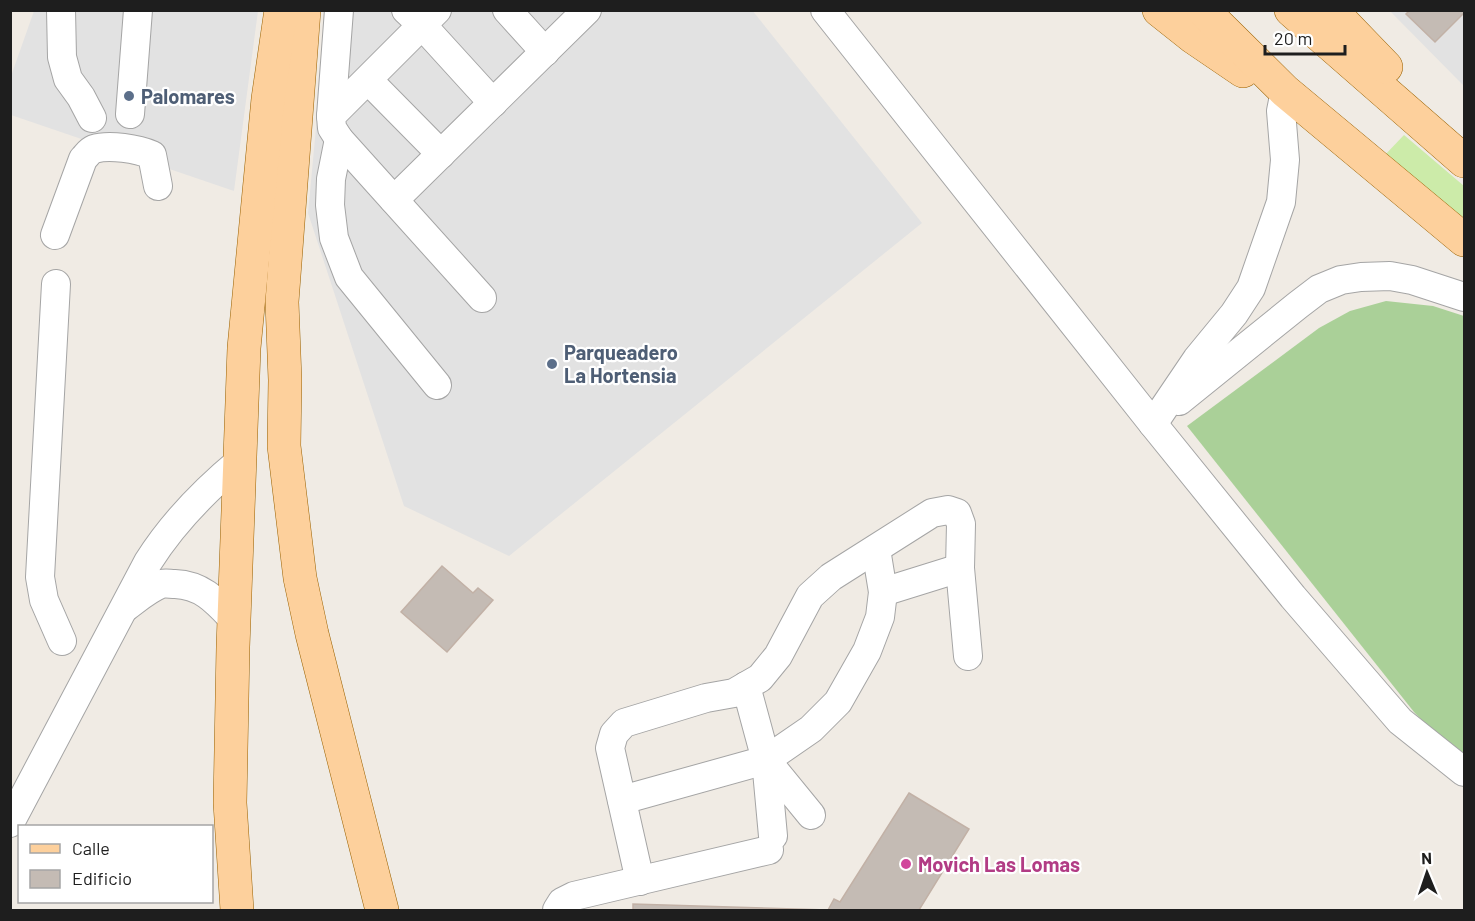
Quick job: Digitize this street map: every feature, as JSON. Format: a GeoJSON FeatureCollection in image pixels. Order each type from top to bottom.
{"type":"FeatureCollection","features":[{"type":"Feature","properties":{"kind":"main road"},"geometry":{"type":"LineString","coordinates":[[268,99],[271,10]]}},
{"type":"Feature","properties":{"kind":"main road"},"geometry":{"type":"LineString","coordinates":[[237,910],[230,803],[233,619],[244,348],[268,99],[280,10]]}},
{"type":"Feature","properties":{"kind":"main road"},"geometry":{"type":"LineString","coordinates":[[304,10],[282,302],[285,380],[284,446],[300,578],[382,910]]}},
{"type":"Feature","properties":{"kind":"main road"},"geometry":{"type":"LineString","coordinates":[[1159,10],[1252,78],[1285,91]]}},
{"type":"Feature","properties":{"kind":"main road"},"geometry":{"type":"LineString","coordinates":[[1203,10],[1285,91],[1464,240]]}},
{"type":"Feature","properties":{"kind":"main road"},"geometry":{"type":"LineString","coordinates":[[1291,10],[1464,161]]}},
{"type":"Feature","properties":{"kind":"main road"},"geometry":{"type":"LineString","coordinates":[[1330,10],[1464,149]]}},
{"type":"Feature","properties":{"kind":"street"},"geometry":{"type":"LineString","coordinates":[[61,10],[62,57],[68,79],[92,118]]}},
{"type":"Feature","properties":{"kind":"street"},"geometry":{"type":"LineString","coordinates":[[130,114],[138,10]]}},
{"type":"Feature","properties":{"kind":"street"},"geometry":{"type":"LineString","coordinates":[[339,10],[330,205],[334,238],[349,277],[437,385]]}},
{"type":"Feature","properties":{"kind":"street"},"geometry":{"type":"LineString","coordinates":[[507,10],[545,52]]}},
{"type":"Feature","properties":{"kind":"street"},"geometry":{"type":"LineString","coordinates":[[394,200],[587,10]]}},
{"type":"Feature","properties":{"kind":"street"},"geometry":{"type":"LineString","coordinates":[[825,10],[1293,597],[1400,721],[1464,772]]}},
{"type":"Feature","properties":{"kind":"street"},"geometry":{"type":"LineString","coordinates":[[335,127],[368,80],[422,15],[493,103]]}},
{"type":"Feature","properties":{"kind":"street"},"geometry":{"type":"LineString","coordinates":[[368,80],[441,154]]}},
{"type":"Feature","properties":{"kind":"street"},"geometry":{"type":"LineString","coordinates":[[1153,424],[1197,359],[1234,314],[1251,288],[1281,202],[1285,160],[1281,111],[1285,91]]}},
{"type":"Feature","properties":{"kind":"street"},"geometry":{"type":"LineString","coordinates":[[335,127],[394,200],[482,298]]}},
{"type":"Feature","properties":{"kind":"street"},"geometry":{"type":"LineString","coordinates":[[55,235],[83,159],[96,148],[128,148],[152,155],[158,186]]}},
{"type":"Feature","properties":{"kind":"street"},"geometry":{"type":"LineString","coordinates":[[1153,424],[1298,305],[1319,289],[1341,279],[1390,276],[1412,280],[1464,297]]}},
{"type":"Feature","properties":{"kind":"street"},"geometry":{"type":"LineString","coordinates":[[56,284],[40,577],[44,600],[62,641]]}},
{"type":"Feature","properties":{"kind":"street"},"geometry":{"type":"LineString","coordinates":[[10,823],[148,562],[161,542],[214,482],[240,461]]}},
{"type":"Feature","properties":{"kind":"street"},"geometry":{"type":"LineString","coordinates":[[640,880],[610,748],[614,734],[624,723],[706,698],[734,693],[760,678],[778,656],[810,596],[831,577],[932,513],[948,510],[957,513],[961,524],[960,568],[968,656]]}},
{"type":"Feature","properties":{"kind":"street"},"geometry":{"type":"LineString","coordinates":[[622,800],[766,760],[811,729],[838,702],[867,651],[880,617],[883,592],[876,549]]}},
{"type":"Feature","properties":{"kind":"street"},"geometry":{"type":"LineString","coordinates":[[883,592],[960,568]]}},
{"type":"Feature","properties":{"kind":"street"},"geometry":{"type":"LineString","coordinates":[[124,608],[145,592],[163,583],[182,584],[202,590],[219,603],[233,619]]}},
{"type":"Feature","properties":{"kind":"street"},"geometry":{"type":"LineString","coordinates":[[557,910],[562,902],[574,896],[771,843],[766,760],[746,686]]}},
{"type":"Feature","properties":{"kind":"street"},"geometry":{"type":"LineString","coordinates":[[766,760],[811,815]]}},
{"type":"Feature","properties":{"kind":"green space"},"geometry":{"type":"Polygon","coordinates":[[[1404,135],[1464,186],[1464,219],[1383,157],[1404,135]]]}},
{"type":"Feature","properties":{"kind":"green space"},"geometry":{"type":"Polygon","coordinates":[[[1386,301],[1433,306],[1464,316],[1464,758],[1454,754],[1414,712],[1187,426],[1319,328],[1350,311],[1386,301]]]}},
{"type":"Feature","properties":{"kind":"shaded area","name":"Parqueadero La Hortensia"},"geometry":{"type":"Polygon","coordinates":[[[752,10],[922,223],[509,556],[404,506],[308,213],[327,11],[752,10]]]}},
{"type":"Feature","properties":{"kind":"shaded area","name":"Palomares"},"geometry":{"type":"Polygon","coordinates":[[[34,11],[258,11],[234,191],[11,115],[11,76],[34,11]]]}},
{"type":"Feature","properties":{"kind":"shaded area"},"geometry":{"type":"Polygon","coordinates":[[[1390,11],[1464,11],[1464,86],[1390,11]]]}},
{"type":"Feature","properties":{"kind":"building"},"geometry":{"type":"Polygon","coordinates":[[[1410,10],[1464,10],[1464,13],[1435,42],[1406,14],[1410,10]]]}},
{"type":"Feature","properties":{"kind":"building"},"geometry":{"type":"Polygon","coordinates":[[[442,566],[473,593],[478,588],[493,600],[447,652],[401,612],[442,566]]]}},
{"type":"Feature","properties":{"kind":"building","name":"Movich Las Lomas"},"geometry":{"type":"Polygon","coordinates":[[[909,793],[969,829],[919,910],[828,910],[834,899],[840,902],[909,793]]]}},
{"type":"Feature","properties":{"kind":"building"},"geometry":{"type":"Polygon","coordinates":[[[633,904],[828,910],[633,910],[633,904]]]}},
{"type":"Feature","properties":{"kind":"place","name":"Palomares"},"geometry":{"type":"Point","coordinates":[129,96]}},
{"type":"Feature","properties":{"kind":"place","name":"Parqueadero La Hortensia"},"geometry":{"type":"Point","coordinates":[552,364]}},
{"type":"Feature","properties":{"kind":"place","name":"Movich Las Lomas"},"geometry":{"type":"Point","coordinates":[906,864]}}]}
